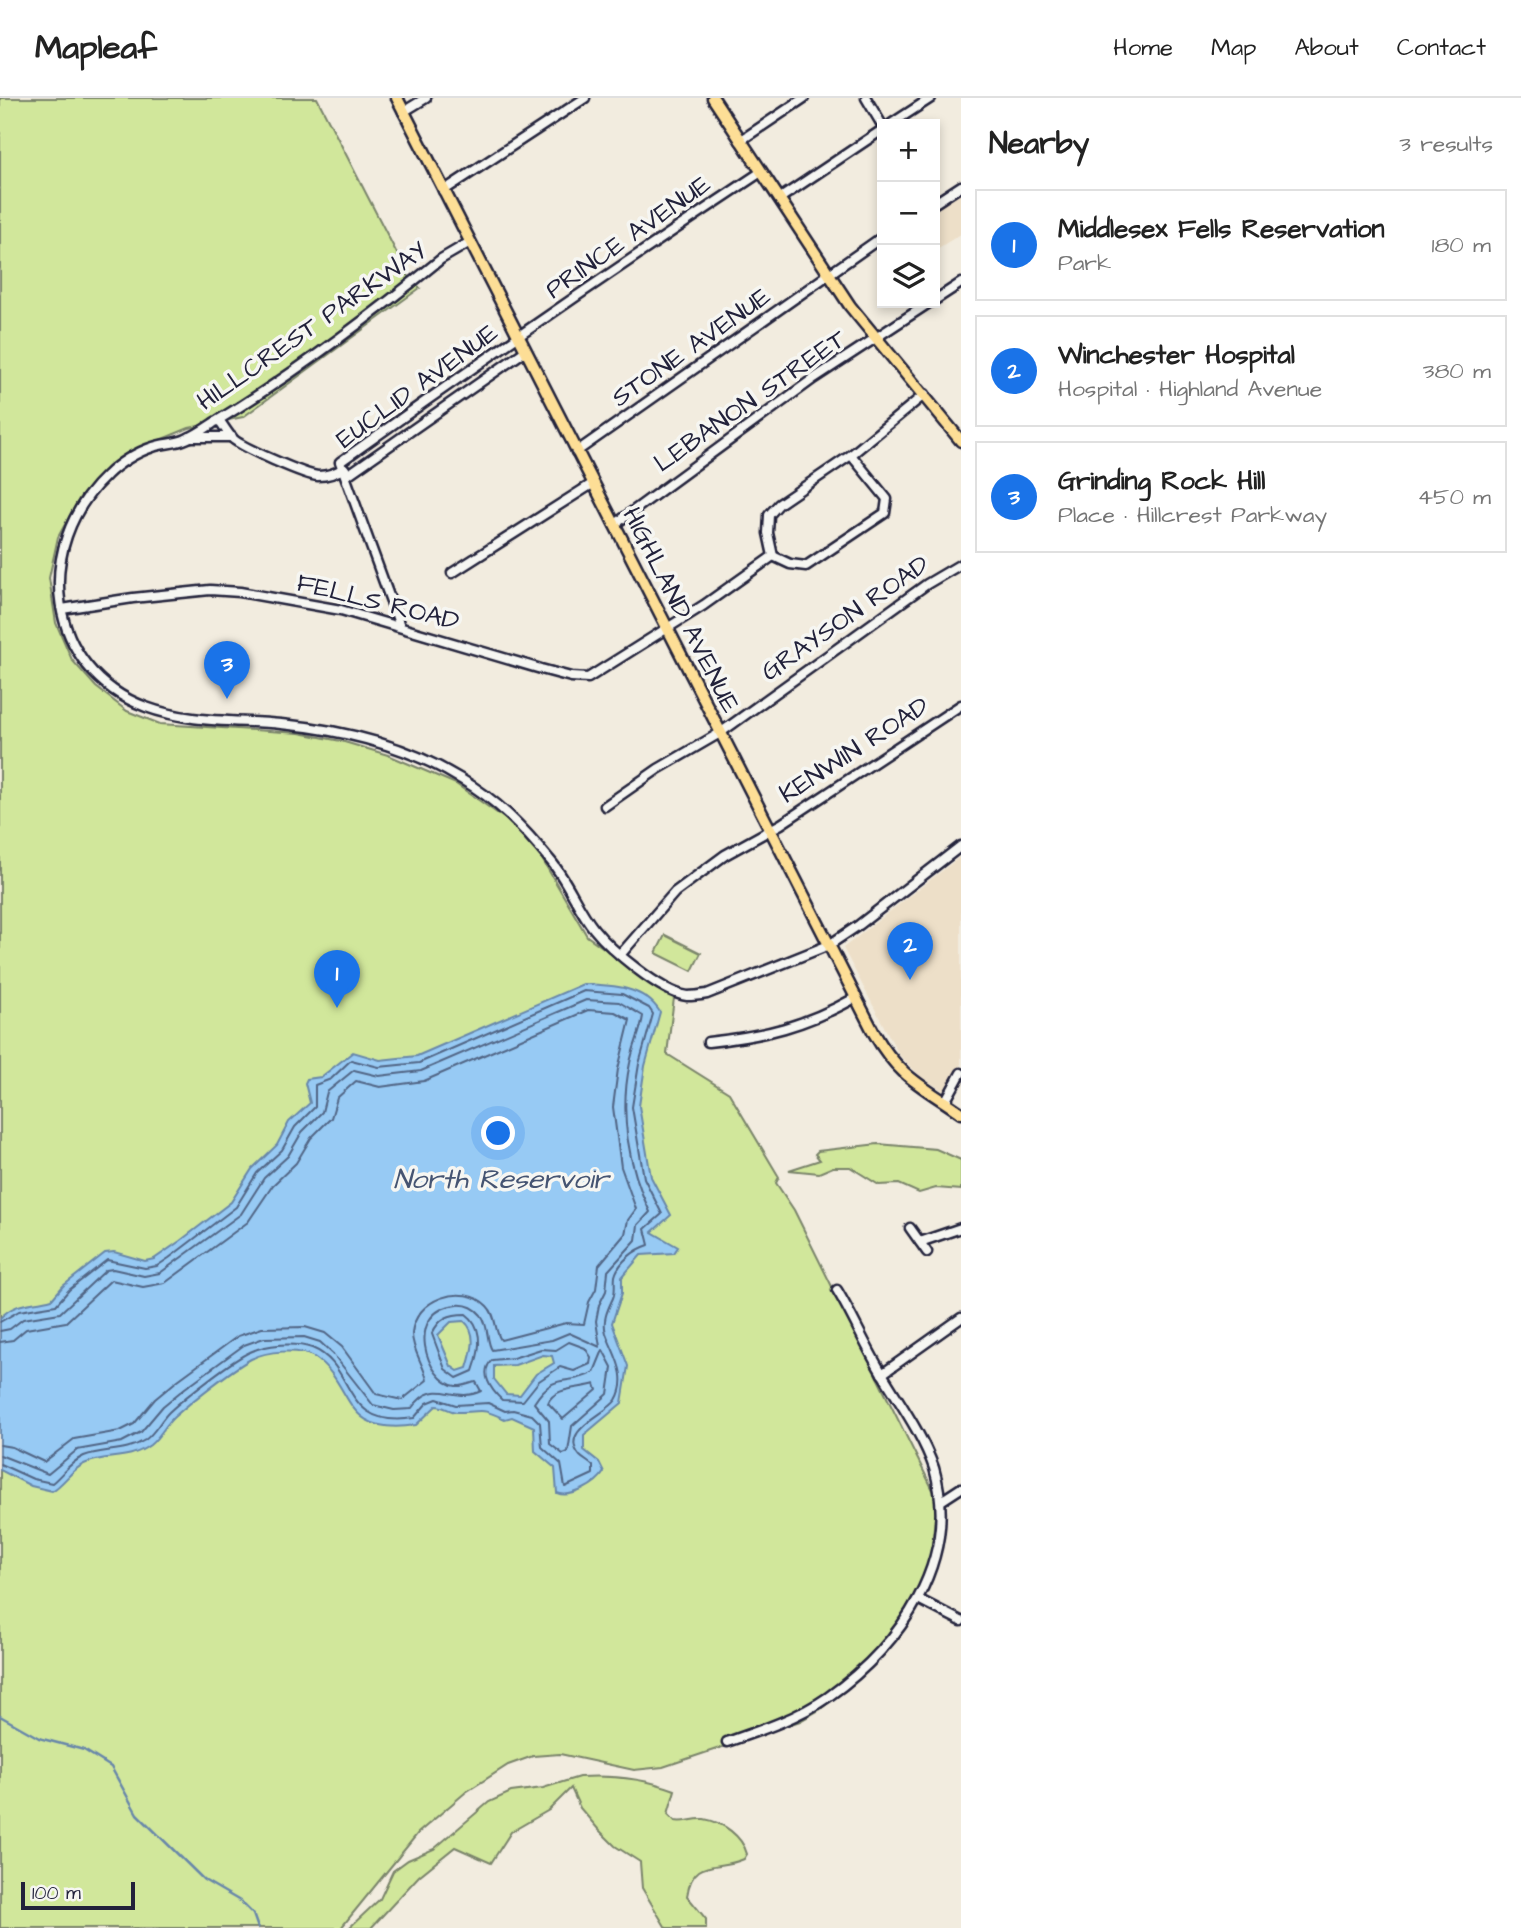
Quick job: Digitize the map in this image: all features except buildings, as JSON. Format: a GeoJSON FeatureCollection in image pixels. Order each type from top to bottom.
{"type":"FeatureCollection","features":[{"type":"Feature","properties":{"kind":"main road","name":"HIGHLAND AVENUE"},"geometry":{"type":"LineString","coordinates":[[397,98],[855,998],[895,1066],[909,1080],[961,1113]]}},
{"type":"Feature","properties":{"kind":"main road"},"geometry":{"type":"LineString","coordinates":[[713,98],[828,274],[961,440]]}},
{"type":"Feature","properties":{"kind":"street"},"geometry":{"type":"LineString","coordinates":[[404,112],[426,98]]}},
{"type":"Feature","properties":{"kind":"street"},"geometry":{"type":"LineString","coordinates":[[443,191],[585,98]]}},
{"type":"Feature","properties":{"kind":"street"},"geometry":{"type":"LineString","coordinates":[[740,141],[803,98]]}},
{"type":"Feature","properties":{"kind":"street"},"geometry":{"type":"LineString","coordinates":[[866,98],[877,119]]}},
{"type":"Feature","properties":{"kind":"street"},"geometry":{"type":"LineString","coordinates":[[899,119],[931,98]]}},
{"type":"Feature","properties":{"kind":"street"},"geometry":{"type":"LineString","coordinates":[[779,199],[877,131]]}},
{"type":"Feature","properties":{"kind":"street","name":"PRINCE AVENUE"},"geometry":{"type":"LineString","coordinates":[[519,338],[761,172]]}},
{"type":"Feature","properties":{"kind":"street"},"geometry":{"type":"LineString","coordinates":[[940,200],[961,186]]}},
{"type":"Feature","properties":{"kind":"street","name":"STONE AVENUE"},"geometry":{"type":"LineString","coordinates":[[576,452],[877,240]]}},
{"type":"Feature","properties":{"kind":"street","name":"HILLCREST PARKWAY"},"geometry":{"type":"LineString","coordinates":[[471,242],[441,259],[276,383],[190,437],[154,446],[131,457],[108,473],[90,493],[62,545],[56,578],[73,643],[93,672],[116,693],[146,707],[181,717],[280,724],[368,739],[423,758],[477,788],[509,813],[546,855],[594,929],[620,955],[662,984],[687,996],[707,994],[829,945]]}},
{"type":"Feature","properties":{"kind":"street"},"geometry":{"type":"LineString","coordinates":[[940,297],[961,284]]}},
{"type":"Feature","properties":{"kind":"street","name":"LEBANON STREET"},"geometry":{"type":"LineString","coordinates":[[614,525],[813,379],[921,308]]}},
{"type":"Feature","properties":{"kind":"street","name":"EUCLID AVENUE"},"geometry":{"type":"LineString","coordinates":[[519,338],[473,366],[340,462],[349,474],[526,351]]}},
{"type":"Feature","properties":{"kind":"street"},"geometry":{"type":"LineString","coordinates":[[851,455],[887,499],[885,513],[806,566],[790,564],[773,556],[768,533],[769,515],[779,504],[851,455],[925,394]]}},
{"type":"Feature","properties":{"kind":"street","name":"EUCLID AVENUE"},"geometry":{"type":"LineString","coordinates":[[219,419],[232,437],[245,447],[316,476],[333,474],[344,468]]}},
{"type":"Feature","properties":{"kind":"street"},"geometry":{"type":"LineString","coordinates":[[190,437],[232,437]]}},
{"type":"Feature","properties":{"kind":"street"},"geometry":{"type":"LineString","coordinates":[[344,468],[348,489],[366,528],[400,626]]}},
{"type":"Feature","properties":{"kind":"street"},"geometry":{"type":"LineString","coordinates":[[452,573],[592,484]]}},
{"type":"Feature","properties":{"kind":"street","name":"FELLS ROAD"},"geometry":{"type":"LineString","coordinates":[[62,609],[210,590],[307,602],[400,626],[541,669],[589,678],[773,556]]}},
{"type":"Feature","properties":{"kind":"street","name":"GRAYSON ROAD"},"geometry":{"type":"LineString","coordinates":[[606,806],[658,769],[720,733],[927,584],[961,564]]}},
{"type":"Feature","properties":{"kind":"street","name":"KENWIN ROAD"},"geometry":{"type":"LineString","coordinates":[[620,955],[675,891],[725,855],[770,830],[961,705]]}},
{"type":"Feature","properties":{"kind":"street"},"geometry":{"type":"LineString","coordinates":[[829,945],[961,846]]}},
{"type":"Feature","properties":{"kind":"street"},"geometry":{"type":"LineString","coordinates":[[708,1042],[783,1030],[818,1019],[855,998]]}},
{"type":"Feature","properties":{"kind":"street"},"geometry":{"type":"LineString","coordinates":[[945,1102],[961,1073]]}},
{"type":"Feature","properties":{"kind":"street"},"geometry":{"type":"LineString","coordinates":[[910,1228],[927,1252]]}},
{"type":"Feature","properties":{"kind":"street"},"geometry":{"type":"LineString","coordinates":[[920,1242],[961,1228]]}},
{"type":"Feature","properties":{"kind":"street"},"geometry":{"type":"LineString","coordinates":[[727,1742],[791,1718],[827,1697],[866,1666],[922,1601],[937,1553],[941,1501],[934,1469],[920,1437],[882,1374],[837,1290]]}},
{"type":"Feature","properties":{"kind":"street"},"geometry":{"type":"LineString","coordinates":[[882,1374],[961,1318]]}},
{"type":"Feature","properties":{"kind":"street"},"geometry":{"type":"LineString","coordinates":[[941,1501],[961,1488]]}},
{"type":"Feature","properties":{"kind":"street"},"geometry":{"type":"LineString","coordinates":[[922,1601],[961,1621]]}},
{"type":"Feature","properties":{"kind":"shaded area"},"geometry":{"type":"Polygon","coordinates":[[[961,179],[961,234],[940,247],[940,245],[940,193],[961,179]]]}},
{"type":"Feature","properties":{"kind":"shaded area"},"geometry":{"type":"Polygon","coordinates":[[[961,856],[961,1064],[945,1092],[921,1077],[899,1055],[843,948],[961,856]]]}},
{"type":"Feature","properties":{"kind":"green space"},"geometry":{"type":"Polygon","coordinates":[[[0,98],[317,98],[409,277],[420,288],[243,417],[189,428],[143,447],[103,473],[80,497],[58,537],[49,578],[56,623],[72,660],[96,687],[127,711],[160,724],[299,733],[341,741],[388,755],[456,784],[511,823],[542,859],[587,936],[674,998],[667,1054],[729,1093],[779,1177],[776,1183],[794,1210],[937,1498],[930,1565],[910,1608],[852,1683],[821,1709],[800,1721],[663,1767],[634,1770],[560,1754],[533,1756],[508,1765],[466,1792],[418,1833],[341,1928],[0,1928],[0,98]]]}},
{"type":"Feature","properties":{"kind":"green space"},"geometry":{"type":"Polygon","coordinates":[[[665,935],[701,953],[692,971],[656,953],[665,935]]]}},
{"type":"Feature","properties":{"kind":"green space"},"geometry":{"type":"Polygon","coordinates":[[[878,1144],[936,1149],[961,1160],[961,1190],[936,1188],[919,1193],[899,1184],[879,1185],[850,1167],[833,1167],[819,1173],[789,1170],[820,1160],[815,1154],[818,1151],[878,1144]]]}},
{"type":"Feature","properties":{"kind":"green space"},"geometry":{"type":"Polygon","coordinates":[[[579,1777],[628,1779],[675,1790],[668,1814],[675,1821],[711,1821],[725,1827],[741,1841],[747,1854],[744,1859],[701,1870],[690,1883],[687,1896],[706,1919],[706,1928],[666,1928],[642,1888],[640,1862],[615,1846],[598,1829],[580,1808],[571,1788],[549,1810],[511,1832],[491,1863],[455,1847],[419,1876],[371,1928],[349,1928],[380,1899],[393,1871],[408,1860],[434,1849],[489,1802],[511,1792],[543,1788],[579,1777]]]}},
{"type":"Feature","properties":{"kind":"water","name":"North Reservoir"},"geometry":{"type":"Polygon","coordinates":[[[583,984],[615,986],[636,992],[653,1003],[660,1012],[645,1066],[639,1106],[651,1177],[671,1215],[652,1232],[678,1247],[674,1253],[641,1255],[622,1277],[622,1293],[612,1323],[628,1366],[622,1403],[584,1435],[584,1450],[599,1462],[604,1472],[601,1477],[576,1492],[557,1493],[555,1468],[535,1451],[534,1427],[512,1417],[505,1419],[485,1411],[454,1412],[436,1406],[416,1425],[391,1427],[373,1423],[361,1416],[352,1406],[327,1368],[314,1357],[300,1352],[274,1352],[251,1359],[182,1410],[150,1445],[133,1454],[84,1464],[52,1491],[31,1486],[0,1470],[0,1318],[18,1306],[52,1299],[63,1286],[105,1253],[114,1252],[145,1261],[154,1259],[231,1202],[252,1169],[277,1145],[289,1122],[310,1103],[305,1083],[307,1079],[321,1077],[353,1052],[380,1060],[417,1056],[583,984]],[[464,1321],[451,1322],[438,1335],[451,1366],[458,1371],[467,1368],[472,1349],[471,1331],[464,1321]],[[543,1355],[515,1365],[494,1366],[494,1379],[506,1394],[520,1395],[536,1374],[554,1363],[552,1356],[543,1355]]]}},
{"type":"Feature","properties":{"kind":"waterway"},"geometry":{"type":"LineString","coordinates":[[0,1716],[39,1738],[84,1750],[111,1767],[137,1814],[204,1880],[240,1901],[253,1914],[258,1928]]}},
{"type":"Feature","properties":{"kind":"place","name":"Grinding Rock Hill"},"geometry":{"type":"Point","coordinates":[227,699]}},
{"type":"Feature","properties":{"kind":"place","name":"Winchester Hospital"},"geometry":{"type":"Point","coordinates":[910,980]}},
{"type":"Feature","properties":{"kind":"place","name":"Middlesex Fells Reservation"},"geometry":{"type":"Point","coordinates":[337,1008]}}]}
